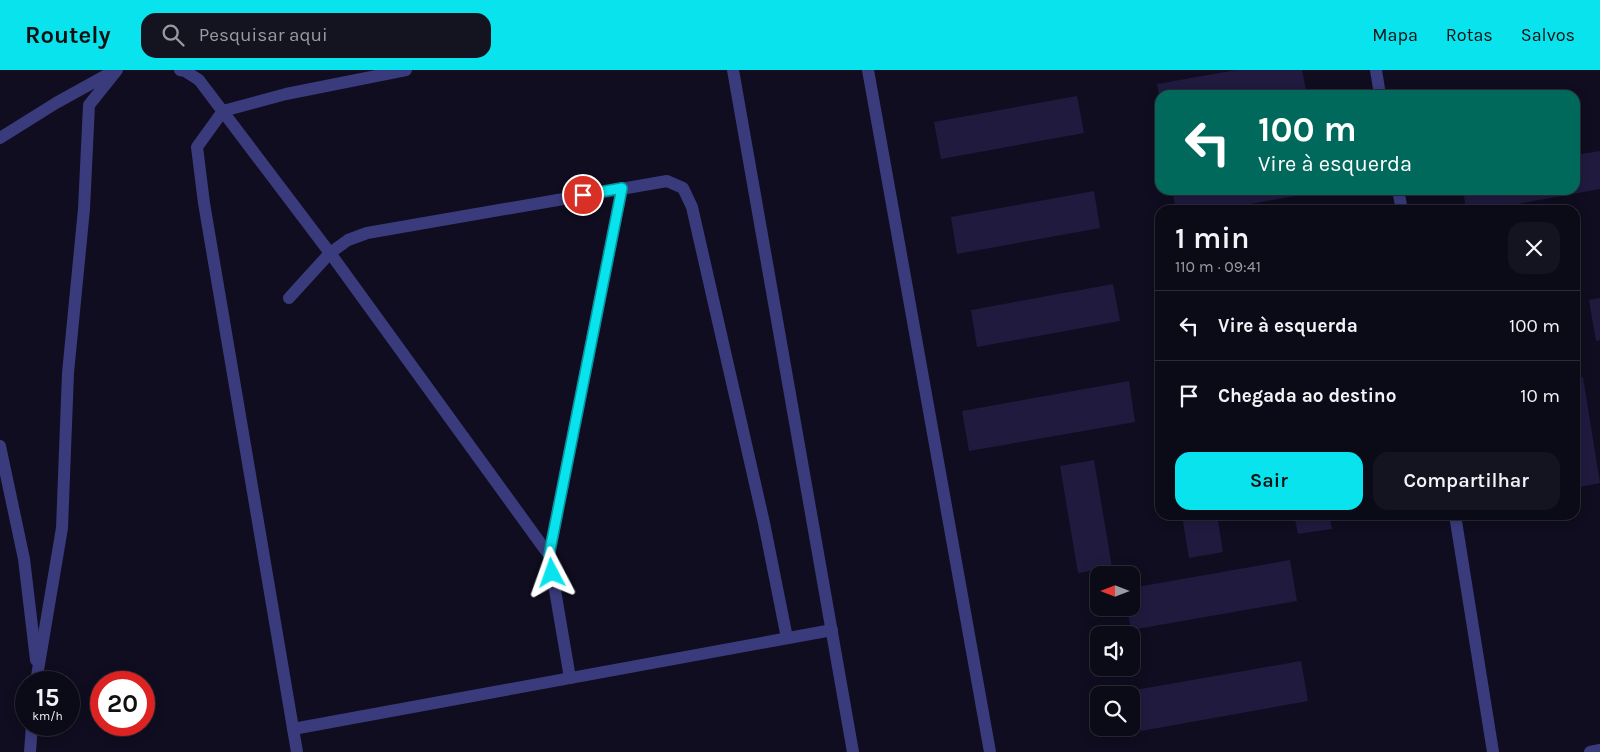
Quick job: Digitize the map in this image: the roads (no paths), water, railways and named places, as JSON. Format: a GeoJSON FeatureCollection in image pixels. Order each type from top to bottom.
{"type":"FeatureCollection","features":[{"type":"Feature","properties":{"kind":"lane"},"geometry":{"type":"LineString","coordinates":[[0,138],[56,103],[117,70]]}},
{"type":"Feature","properties":{"kind":"lane"},"geometry":{"type":"LineString","coordinates":[[38,671],[62,528],[68,373],[84,209],[89,105],[117,70]]}},
{"type":"Feature","properties":{"kind":"lane"},"geometry":{"type":"LineString","coordinates":[[180,70],[199,80],[223,111],[330,253],[549,555]]}},
{"type":"Feature","properties":{"kind":"lane"},"geometry":{"type":"LineString","coordinates":[[297,752],[208,232],[197,148],[223,111],[286,94],[406,70]]}},
{"type":"Feature","properties":{"kind":"lane"},"geometry":{"type":"LineString","coordinates":[[733,70],[853,752]]}},
{"type":"Feature","properties":{"kind":"lane"},"geometry":{"type":"LineString","coordinates":[[868,70],[990,752]]}},
{"type":"Feature","properties":{"kind":"lane"},"geometry":{"type":"LineString","coordinates":[[1376,70],[1379,90]]}},
{"type":"Feature","properties":{"kind":"lane"},"geometry":{"type":"LineString","coordinates":[[289,298],[330,253],[348,240],[367,233],[667,181],[684,188],[692,207],[764,524],[787,638]]}},
{"type":"Feature","properties":{"kind":"lane"},"geometry":{"type":"LineString","coordinates":[[570,678],[549,555],[622,188]]}},
{"type":"Feature","properties":{"kind":"lane"},"geometry":{"type":"LineString","coordinates":[[0,446],[24,559],[36,671]]}},
{"type":"Feature","properties":{"kind":"lane"},"geometry":{"type":"LineString","coordinates":[[1455,520],[1493,752]]}},
{"type":"Feature","properties":{"kind":"lane"},"geometry":{"type":"LineString","coordinates":[[294,729],[832,630]]}},
{"type":"Feature","properties":{"kind":"lane"},"geometry":{"type":"LineString","coordinates":[[30,752],[31,736]]}},
{"type":"Feature","properties":{"kind":"lane"},"geometry":{"type":"LineString","coordinates":[[1590,752],[1600,750]]}}]}
